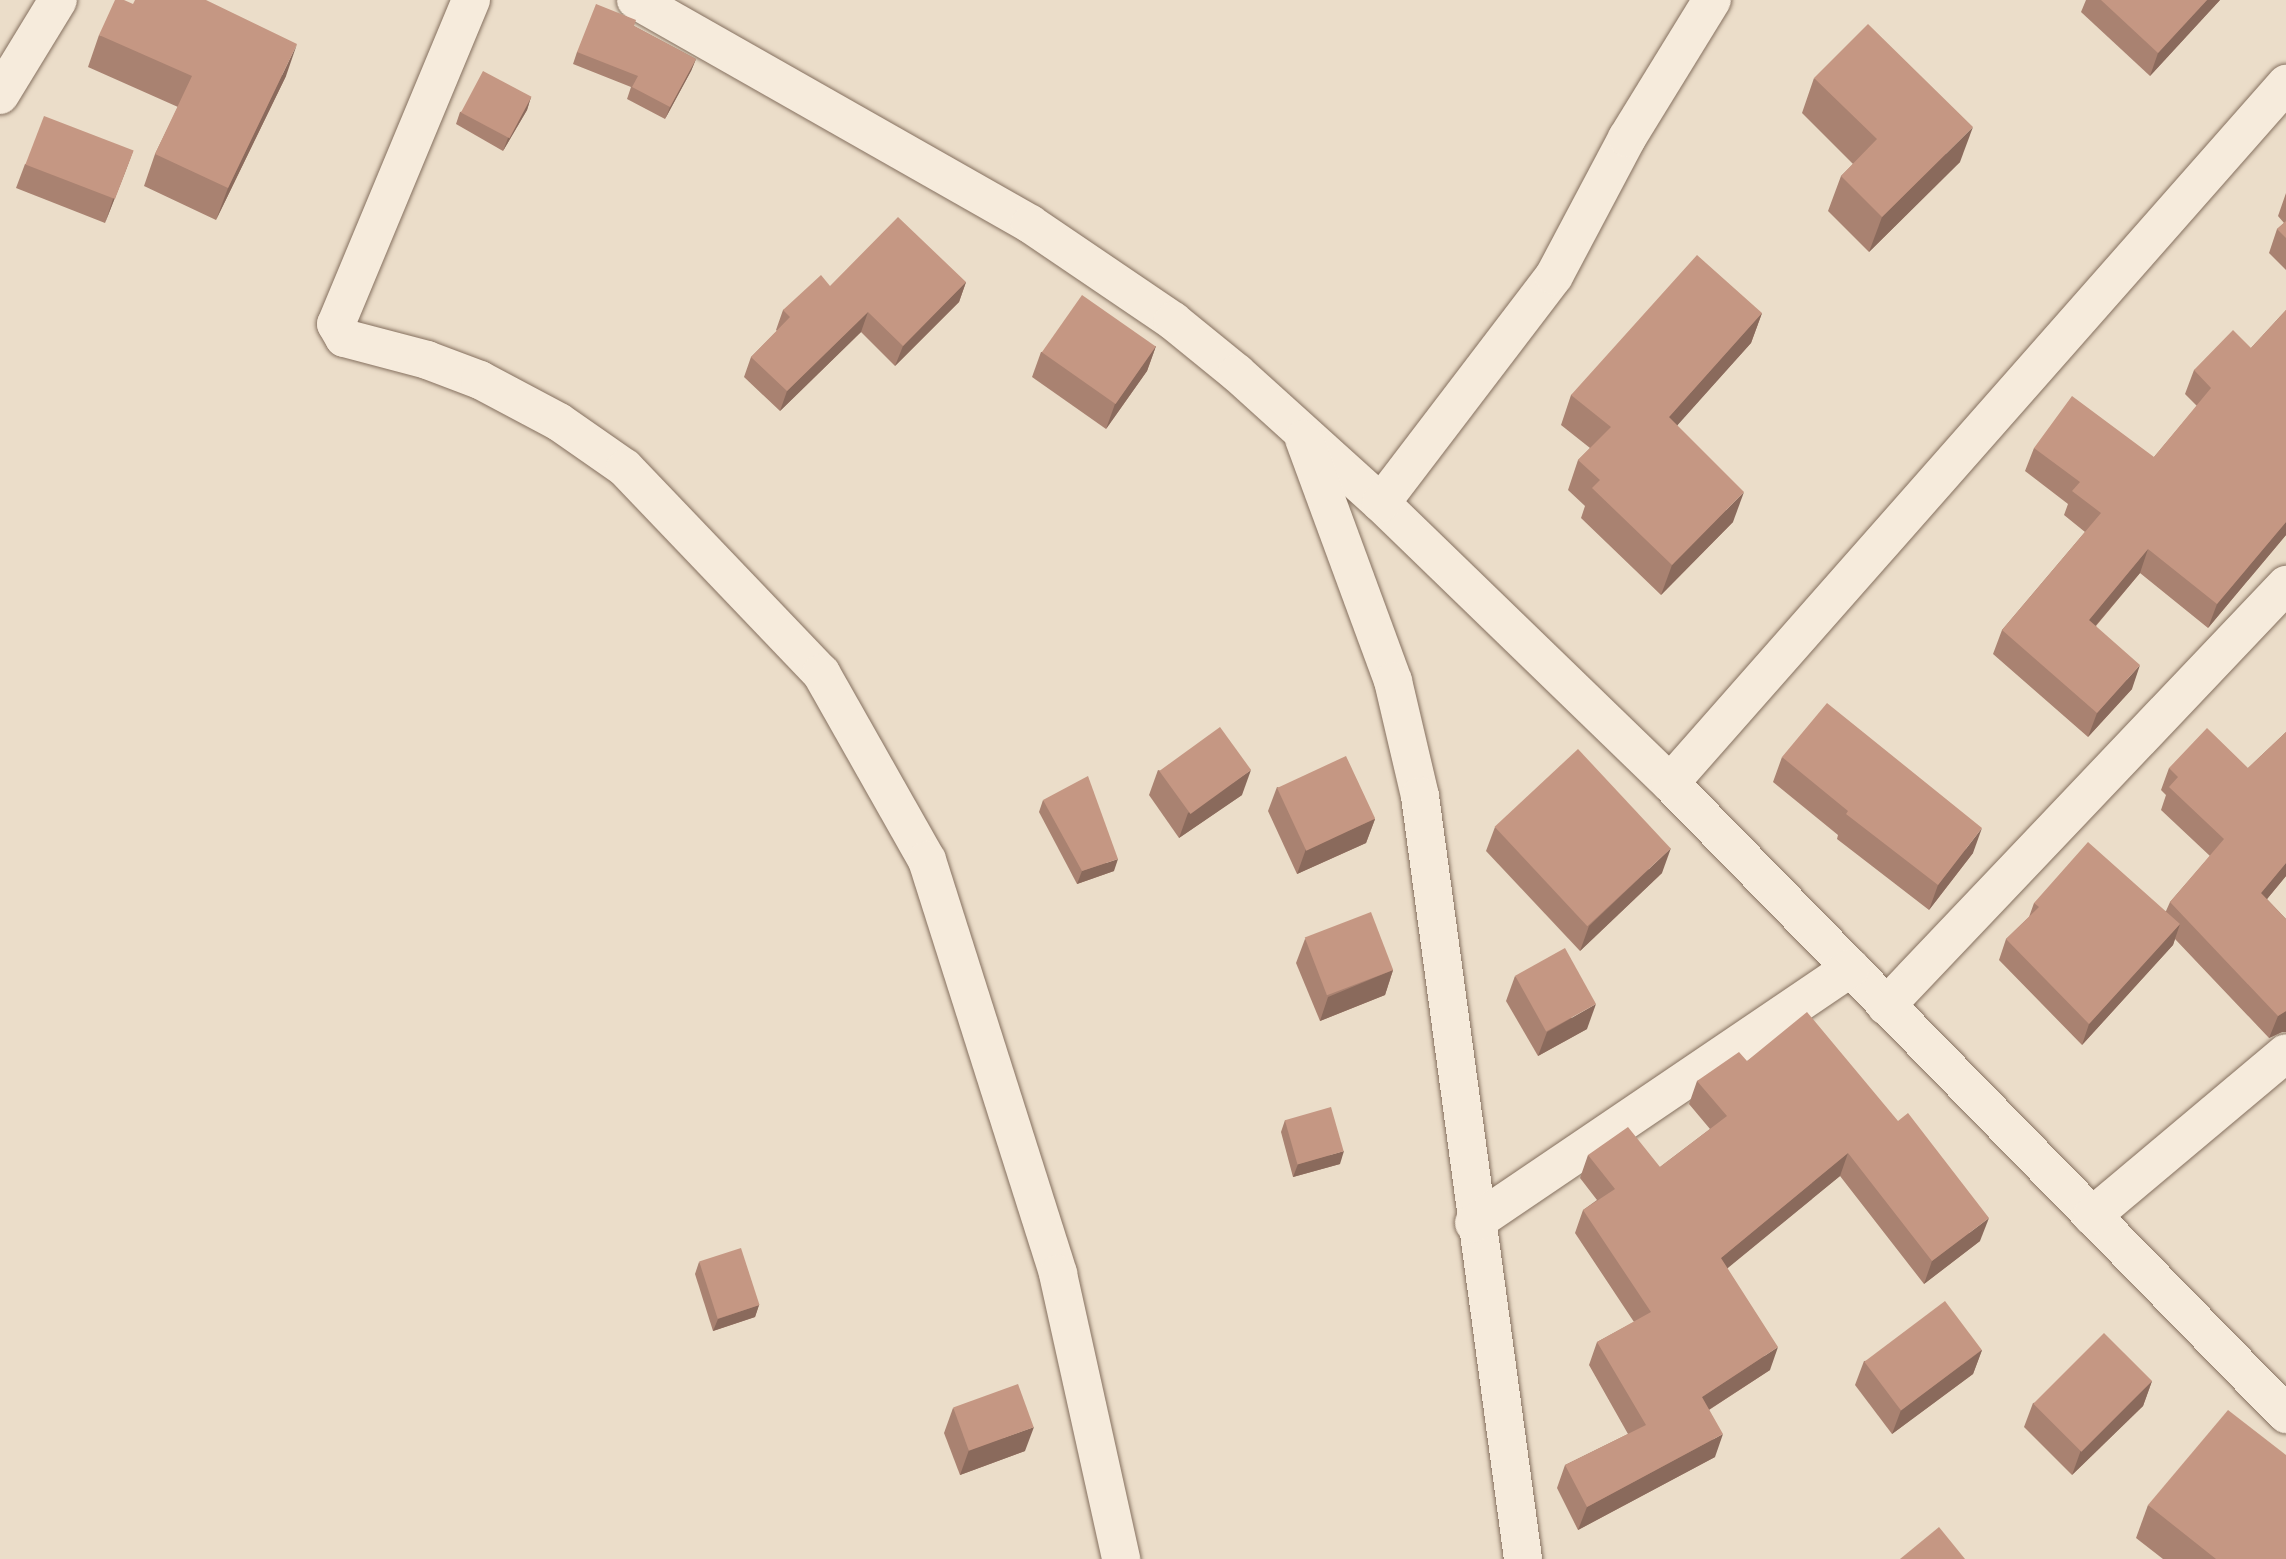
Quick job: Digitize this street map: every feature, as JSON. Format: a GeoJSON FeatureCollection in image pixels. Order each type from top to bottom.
{"type":"FeatureCollection","features":[{"type":"Feature","properties":{"kind":"street"},"geometry":{"type":"LineString","coordinates":[[0,95],[58,0]]}},
{"type":"Feature","properties":{"kind":"street"},"geometry":{"type":"LineString","coordinates":[[471,0],[336,324],[344,338],[427,360],[480,380],[559,422],[625,468],[821,673],[927,860],[1058,1274],[1121,1559]]}},
{"type":"Feature","properties":{"kind":"street"},"geometry":{"type":"LineString","coordinates":[[636,0],[829,107],[1089,261],[1183,330],[1381,503],[1670,783],[2286,1414]]}},
{"type":"Feature","properties":{"kind":"street"},"geometry":{"type":"LineString","coordinates":[[1381,503],[1553,276],[1627,138],[1712,0]]}},
{"type":"Feature","properties":{"kind":"street"},"geometry":{"type":"LineString","coordinates":[[1670,783],[2286,84]]}},
{"type":"Feature","properties":{"kind":"street"},"geometry":{"type":"LineString","coordinates":[[1303,435],[1393,681],[1420,796],[1474,1223],[1523,1559]]}},
{"type":"Feature","properties":{"kind":"street"},"geometry":{"type":"LineString","coordinates":[[1886,1006],[2286,585]]}},
{"type":"Feature","properties":{"kind":"street"},"geometry":{"type":"LineString","coordinates":[[1474,1223],[1851,968]]}},
{"type":"Feature","properties":{"kind":"street"},"geometry":{"type":"LineString","coordinates":[[2092,1216],[2286,1053]]}},
{"type":"Feature","properties":{"kind":"building"},"geometry":{"type":"Polygon","coordinates":[[[115,0],[133,4],[135,0],[206,0],[297,44],[228,188],[155,154],[192,76],[99,35],[115,0]]]}},
{"type":"Feature","properties":{"kind":"building"},"geometry":{"type":"Polygon","coordinates":[[[2101,0],[2207,0],[2158,53],[2101,0]]]}},
{"type":"Feature","properties":{"kind":"building"},"geometry":{"type":"Polygon","coordinates":[[[596,4],[636,20],[634,26],[696,59],[670,107],[632,87],[638,76],[577,52],[596,4]]]}},
{"type":"Feature","properties":{"kind":"building"},"geometry":{"type":"Polygon","coordinates":[[[1868,24],[1973,127],[1882,217],[1841,176],[1877,139],[1814,78],[1868,24]]]}},
{"type":"Feature","properties":{"kind":"building"},"geometry":{"type":"Polygon","coordinates":[[[483,71],[532,97],[509,138],[461,112],[483,71]]]}},
{"type":"Feature","properties":{"kind":"building"},"geometry":{"type":"Polygon","coordinates":[[[44,116],[134,150],[115,199],[25,165],[44,116]]]}},
{"type":"Feature","properties":{"kind":"building"},"geometry":{"type":"Polygon","coordinates":[[[898,217],[966,282],[903,346],[868,312],[787,391],[751,357],[790,317],[783,310],[821,275],[830,286],[898,217]]]}},
{"type":"Feature","properties":{"kind":"building"},"geometry":{"type":"Polygon","coordinates":[[[2286,221],[2286,238],[2277,229],[2286,221]]]}},
{"type":"Feature","properties":{"kind":"building"},"geometry":{"type":"Polygon","coordinates":[[[1697,255],[1762,313],[1669,417],[1744,492],[1672,565],[1592,488],[1600,480],[1578,460],[1611,427],[1571,395],[1697,255]]]}},
{"type":"Feature","properties":{"kind":"building"},"geometry":{"type":"Polygon","coordinates":[[[1082,295],[1156,347],[1116,404],[1042,352],[1082,295]]]}},
{"type":"Feature","properties":{"kind":"building"},"geometry":{"type":"Polygon","coordinates":[[[2286,310],[2286,522],[2217,604],[2148,549],[2089,620],[2140,665],[2097,713],[2002,630],[2101,513],[2072,491],[2080,482],[2034,448],[2072,396],[2154,457],[2211,388],[2194,370],[2233,330],[2251,348],[2286,310]]]}},
{"type":"Feature","properties":{"kind":"building"},"geometry":{"type":"Polygon","coordinates":[[[1827,703],[1982,828],[1938,885],[1846,814],[1848,811],[1782,757],[1827,703]]]}},
{"type":"Feature","properties":{"kind":"building"},"geometry":{"type":"Polygon","coordinates":[[[1220,727],[1251,770],[1190,814],[1159,771],[1220,727]]]}},
{"type":"Feature","properties":{"kind":"building"},"geometry":{"type":"Polygon","coordinates":[[[2207,728],[2248,768],[2286,732],[2286,863],[2261,893],[2286,919],[2286,1011],[2278,1016],[2170,902],[2224,839],[2169,787],[2178,777],[2169,768],[2207,728]]]}},
{"type":"Feature","properties":{"kind":"building"},"geometry":{"type":"Polygon","coordinates":[[[1578,749],[1671,848],[1587,926],[1495,827],[1578,749]]]}},
{"type":"Feature","properties":{"kind":"building"},"geometry":{"type":"Polygon","coordinates":[[[1346,756],[1375,819],[1306,851],[1277,788],[1346,756]]]}},
{"type":"Feature","properties":{"kind":"building"},"geometry":{"type":"Polygon","coordinates":[[[1088,776],[1118,859],[1082,871],[1043,800],[1088,776]]]}},
{"type":"Feature","properties":{"kind":"building"},"geometry":{"type":"Polygon","coordinates":[[[2088,842],[2180,924],[2089,1024],[2006,939],[2039,907],[2034,903],[2088,842]]]}},
{"type":"Feature","properties":{"kind":"building"},"geometry":{"type":"Polygon","coordinates":[[[1371,912],[1393,970],[1327,995],[1305,937],[1371,912]]]}},
{"type":"Feature","properties":{"kind":"building"},"geometry":{"type":"Polygon","coordinates":[[[1565,948],[1596,1004],[1546,1032],[1515,976],[1565,948]]]}},
{"type":"Feature","properties":{"kind":"building"},"geometry":{"type":"Polygon","coordinates":[[[1807,1012],[1898,1121],[1908,1113],[1989,1218],[1932,1261],[1848,1153],[1721,1258],[1778,1347],[1702,1397],[1723,1434],[1587,1507],[1565,1465],[1646,1425],[1597,1342],[1651,1312],[1583,1210],[1615,1189],[1588,1155],[1628,1127],[1660,1167],[1727,1116],[1697,1081],[1739,1052],[1747,1061],[1807,1012]]]}},
{"type":"Feature","properties":{"kind":"building"},"geometry":{"type":"Polygon","coordinates":[[[1331,1107],[1344,1151],[1298,1164],[1285,1120],[1331,1107]]]}},
{"type":"Feature","properties":{"kind":"building"},"geometry":{"type":"Polygon","coordinates":[[[741,1248],[760,1305],[718,1319],[699,1262],[741,1248]]]}},
{"type":"Feature","properties":{"kind":"building"},"geometry":{"type":"Polygon","coordinates":[[[1945,1301],[1982,1350],[1901,1411],[1864,1362],[1945,1301]]]}},
{"type":"Feature","properties":{"kind":"building"},"geometry":{"type":"Polygon","coordinates":[[[2104,1333],[2152,1381],[2081,1452],[2033,1404],[2104,1333]]]}},
{"type":"Feature","properties":{"kind":"building"},"geometry":{"type":"Polygon","coordinates":[[[1018,1384],[1034,1427],[969,1451],[953,1408],[1018,1384]]]}},
{"type":"Feature","properties":{"kind":"building"},"geometry":{"type":"Polygon","coordinates":[[[2228,1410],[2286,1455],[2286,1559],[2216,1559],[2148,1505],[2228,1410]]]}},
{"type":"Feature","properties":{"kind":"building"},"geometry":{"type":"Polygon","coordinates":[[[1939,1527],[1965,1559],[1900,1559],[1939,1527]]]}}]}
